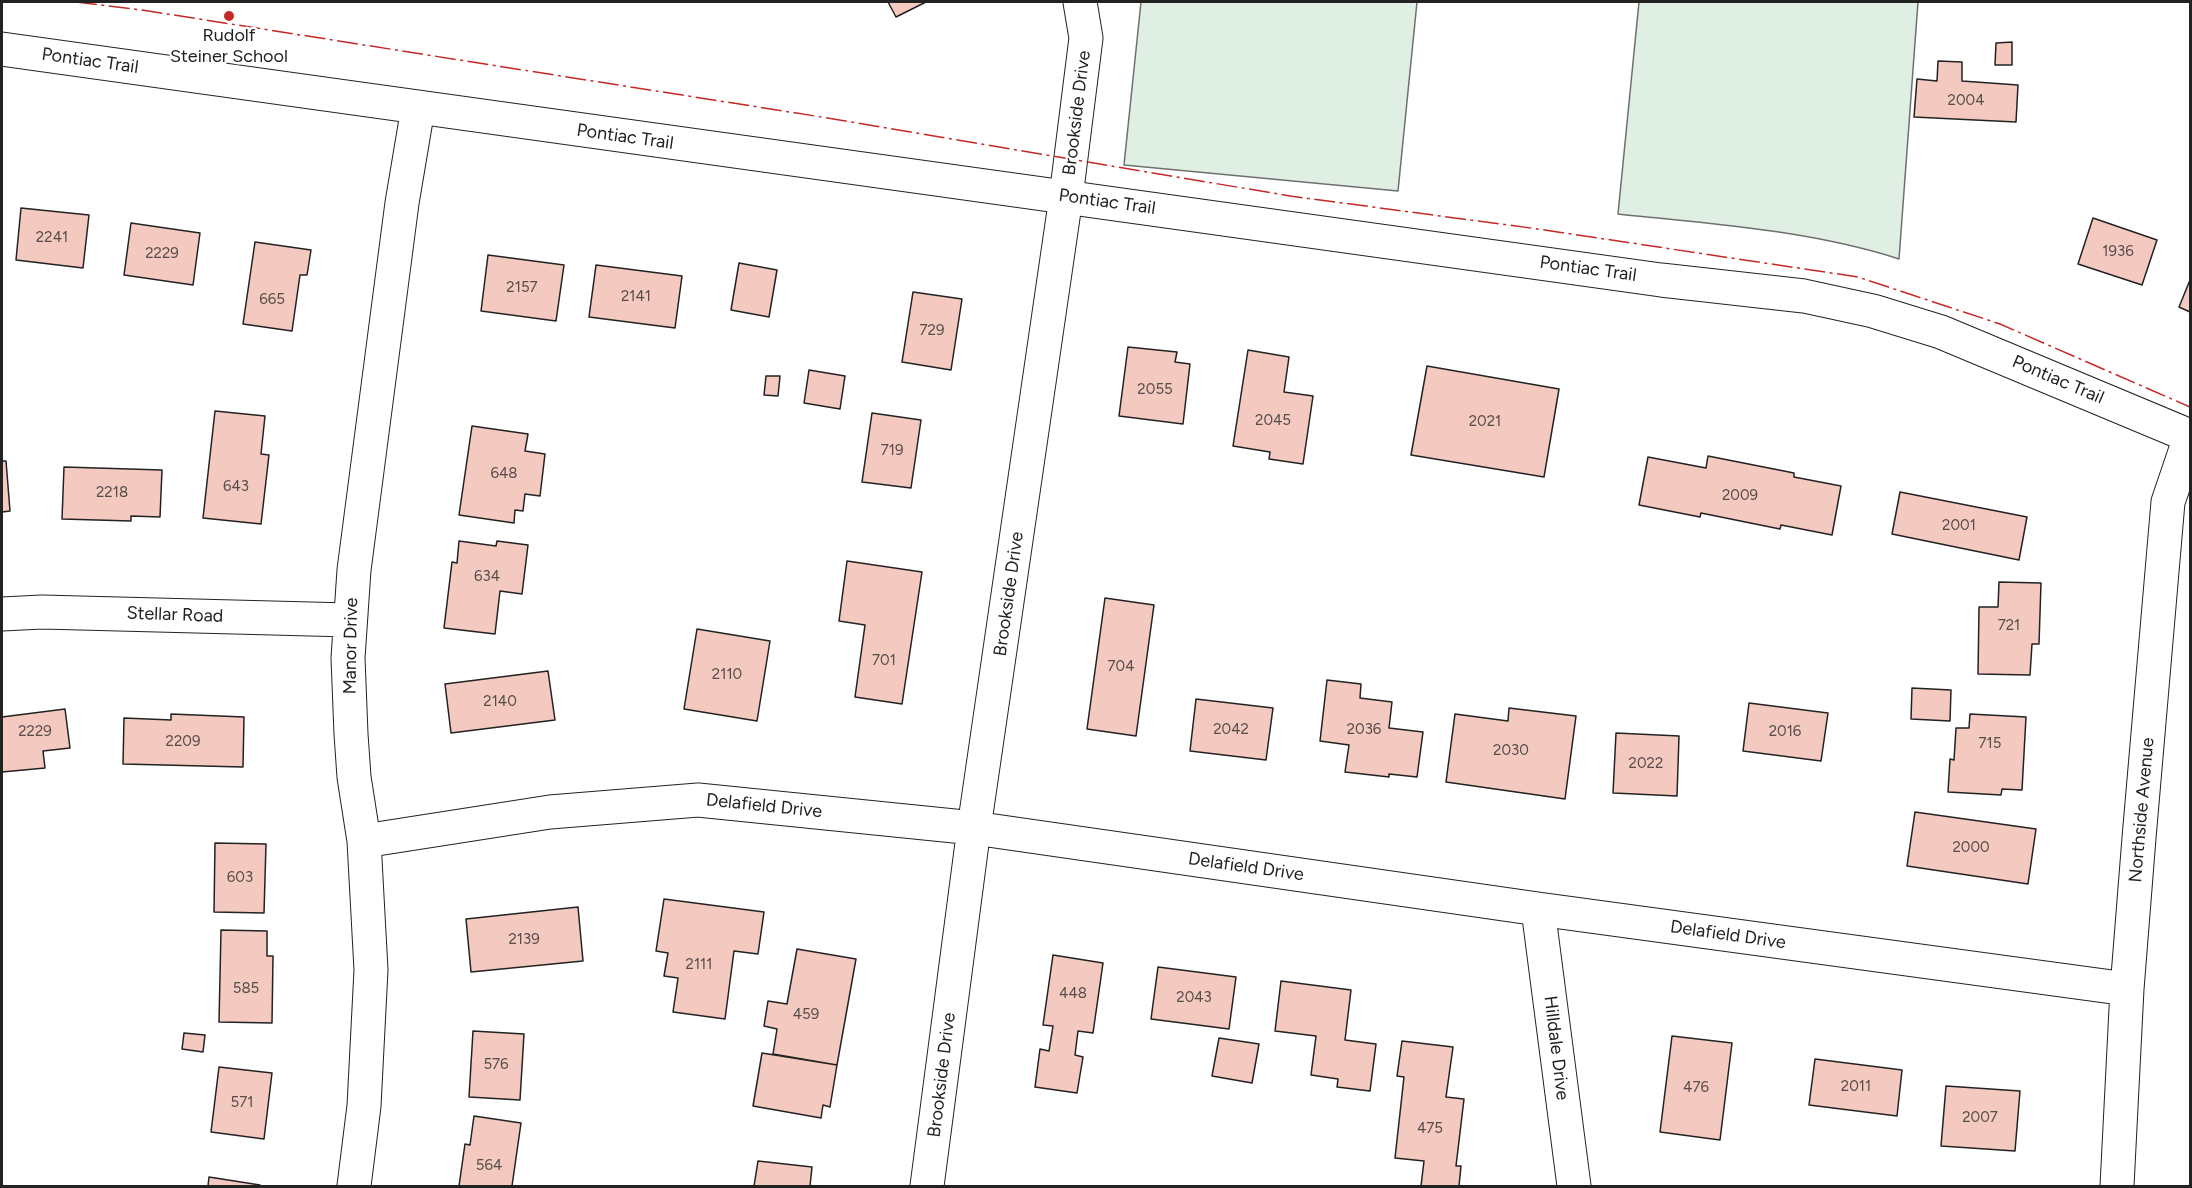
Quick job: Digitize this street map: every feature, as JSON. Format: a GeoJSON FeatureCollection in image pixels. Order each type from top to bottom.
{"type":"FeatureCollection","features":[{"type":"Feature","properties":{"kind":"street","name":"Brookside Drive"},"geometry":{"type":"LineString","coordinates":[[927,1186],[974,828],[1066,197],[1086,38],[1080,2]]}},
{"type":"Feature","properties":{"kind":"street","name":"Pontiac Trail"},"geometry":{"type":"LineString","coordinates":[[2,49],[1661,280],[1804,296],[1873,310],[1941,332],[2190,437]]}},
{"type":"Feature","properties":{"kind":"street","name":"Manor Drive"},"geometry":{"type":"LineString","coordinates":[[354,1186],[364,1106],[371,970],[364,841],[354,777],[351,735],[349,620],[402,202],[418,108]]}},
{"type":"Feature","properties":{"kind":"street","name":"Northside Avenue"},"geometry":{"type":"LineString","coordinates":[[2117,1186],[2127,989],[2168,502],[2190,437]]}},
{"type":"Feature","properties":{"kind":"street","name":"Stellar Road"},"geometry":{"type":"LineString","coordinates":[[2,614],[42,612],[349,620]]}},
{"type":"Feature","properties":{"kind":"street","name":"Delafield Drive"},"geometry":{"type":"LineString","coordinates":[[364,841],[550,812],[698,800],[974,828],[1538,909],[2127,989]]}},
{"type":"Feature","properties":{"kind":"street","name":"Hilldale Drive"},"geometry":{"type":"LineString","coordinates":[[1538,909],[1574,1186]]}},
{"type":"Feature","properties":{"kind":"green space"},"geometry":{"type":"Polygon","coordinates":[[[1141,2],[1417,2],[1398,191],[1124,165],[1141,2]]]}},
{"type":"Feature","properties":{"kind":"green space"},"geometry":{"type":"Polygon","coordinates":[[[1639,2],[1918,2],[1899,259],[1830,241],[1760,229],[1618,214],[1639,2]]]}},
{"type":"Feature","properties":{"kind":"building"},"geometry":{"type":"Polygon","coordinates":[[[888,2],[926,2],[896,17],[888,2]]]}},
{"type":"Feature","properties":{"kind":"building"},"geometry":{"type":"Polygon","coordinates":[[[2012,42],[2012,65],[1995,65],[1996,43],[2012,42]]]}},
{"type":"Feature","properties":{"kind":"building"},"geometry":{"type":"Polygon","coordinates":[[[1938,61],[1962,62],[1962,81],[2018,85],[2016,122],[1914,117],[1917,79],[1937,81],[1938,61]]]}},
{"type":"Feature","properties":{"kind":"building"},"geometry":{"type":"Polygon","coordinates":[[[21,208],[89,215],[83,268],[16,260],[21,208]]]}},
{"type":"Feature","properties":{"kind":"building"},"geometry":{"type":"Polygon","coordinates":[[[2093,218],[2157,240],[2142,285],[2078,264],[2093,218]]]}},
{"type":"Feature","properties":{"kind":"building"},"geometry":{"type":"Polygon","coordinates":[[[131,223],[200,233],[193,285],[124,275],[131,223]]]}},
{"type":"Feature","properties":{"kind":"building"},"geometry":{"type":"Polygon","coordinates":[[[255,242],[311,250],[307,275],[300,275],[292,331],[243,324],[255,242]]]}},
{"type":"Feature","properties":{"kind":"building"},"geometry":{"type":"Polygon","coordinates":[[[488,255],[564,265],[556,321],[481,311],[488,255]]]}},
{"type":"Feature","properties":{"kind":"building"},"geometry":{"type":"Polygon","coordinates":[[[739,263],[777,270],[769,317],[731,310],[739,263]]]}},
{"type":"Feature","properties":{"kind":"building"},"geometry":{"type":"Polygon","coordinates":[[[596,265],[682,276],[675,328],[589,317],[596,265]]]}},
{"type":"Feature","properties":{"kind":"building"},"geometry":{"type":"Polygon","coordinates":[[[2190,280],[2190,312],[2179,307],[2190,280]]]}},
{"type":"Feature","properties":{"kind":"building"},"geometry":{"type":"Polygon","coordinates":[[[913,292],[962,299],[951,370],[902,362],[913,292]]]}},
{"type":"Feature","properties":{"kind":"building"},"geometry":{"type":"Polygon","coordinates":[[[1128,347],[1177,352],[1175,362],[1190,364],[1183,424],[1119,416],[1128,347]]]}},
{"type":"Feature","properties":{"kind":"building"},"geometry":{"type":"Polygon","coordinates":[[[1248,350],[1289,357],[1284,392],[1313,396],[1303,464],[1269,459],[1270,452],[1233,446],[1248,350]]]}},
{"type":"Feature","properties":{"kind":"building"},"geometry":{"type":"Polygon","coordinates":[[[1427,366],[1559,389],[1544,477],[1411,455],[1427,366]]]}},
{"type":"Feature","properties":{"kind":"building"},"geometry":{"type":"Polygon","coordinates":[[[809,370],[845,376],[840,409],[804,403],[809,370]]]}},
{"type":"Feature","properties":{"kind":"building"},"geometry":{"type":"Polygon","coordinates":[[[766,376],[780,376],[778,396],[764,395],[766,376]]]}},
{"type":"Feature","properties":{"kind":"building"},"geometry":{"type":"Polygon","coordinates":[[[215,411],[265,416],[261,454],[269,455],[261,524],[203,518],[215,411]]]}},
{"type":"Feature","properties":{"kind":"building"},"geometry":{"type":"Polygon","coordinates":[[[872,413],[921,420],[911,488],[862,482],[872,413]]]}},
{"type":"Feature","properties":{"kind":"building"},"geometry":{"type":"Polygon","coordinates":[[[472,426],[528,434],[525,451],[545,454],[540,496],[525,494],[523,511],[515,510],[514,523],[459,515],[472,426]]]}},
{"type":"Feature","properties":{"kind":"building"},"geometry":{"type":"Polygon","coordinates":[[[1708,456],[1794,473],[1794,477],[1841,486],[1832,535],[1781,525],[1780,529],[1701,513],[1700,517],[1639,505],[1648,457],[1706,468],[1708,456]]]}},
{"type":"Feature","properties":{"kind":"building"},"geometry":{"type":"Polygon","coordinates":[[[2,461],[6,461],[10,511],[2,512],[2,461]]]}},
{"type":"Feature","properties":{"kind":"building"},"geometry":{"type":"Polygon","coordinates":[[[64,467],[162,470],[160,517],[131,516],[131,521],[62,519],[64,467]]]}},
{"type":"Feature","properties":{"kind":"building"},"geometry":{"type":"Polygon","coordinates":[[[1900,492],[2027,517],[2019,560],[1892,534],[1900,492]]]}},
{"type":"Feature","properties":{"kind":"building"},"geometry":{"type":"Polygon","coordinates":[[[459,541],[496,546],[497,541],[528,545],[522,594],[500,591],[495,634],[444,628],[452,562],[457,563],[459,541]]]}},
{"type":"Feature","properties":{"kind":"building"},"geometry":{"type":"Polygon","coordinates":[[[847,561],[922,572],[902,704],[855,697],[865,625],[839,621],[847,561]]]}},
{"type":"Feature","properties":{"kind":"building"},"geometry":{"type":"Polygon","coordinates":[[[1999,582],[2041,583],[2039,644],[2032,644],[2030,675],[1978,674],[1979,607],[1998,607],[1999,582]]]}},
{"type":"Feature","properties":{"kind":"building"},"geometry":{"type":"Polygon","coordinates":[[[1105,598],[1154,605],[1136,736],[1087,729],[1105,598]]]}},
{"type":"Feature","properties":{"kind":"building"},"geometry":{"type":"Polygon","coordinates":[[[697,629],[770,641],[757,721],[684,709],[697,629]]]}},
{"type":"Feature","properties":{"kind":"building"},"geometry":{"type":"Polygon","coordinates":[[[548,671],[555,720],[451,733],[445,684],[548,671]]]}},
{"type":"Feature","properties":{"kind":"building"},"geometry":{"type":"Polygon","coordinates":[[[1327,680],[1361,684],[1360,698],[1392,702],[1389,728],[1423,732],[1417,777],[1389,774],[1389,777],[1345,772],[1349,745],[1320,741],[1327,680]]]}},
{"type":"Feature","properties":{"kind":"building"},"geometry":{"type":"Polygon","coordinates":[[[1912,688],[1951,690],[1950,721],[1911,719],[1912,688]]]}},
{"type":"Feature","properties":{"kind":"building"},"geometry":{"type":"Polygon","coordinates":[[[1196,699],[1273,708],[1266,760],[1190,751],[1196,699]]]}},
{"type":"Feature","properties":{"kind":"building"},"geometry":{"type":"Polygon","coordinates":[[[1749,703],[1828,713],[1821,761],[1743,751],[1749,703]]]}},
{"type":"Feature","properties":{"kind":"building"},"geometry":{"type":"Polygon","coordinates":[[[1509,708],[1576,716],[1565,799],[1446,782],[1455,714],[1508,721],[1509,708]]]}},
{"type":"Feature","properties":{"kind":"building"},"geometry":{"type":"Polygon","coordinates":[[[65,709],[70,748],[43,751],[45,768],[2,772],[2,717],[65,709]]]}},
{"type":"Feature","properties":{"kind":"building"},"geometry":{"type":"Polygon","coordinates":[[[171,714],[244,717],[243,767],[123,764],[124,718],[171,720],[171,714]]]}},
{"type":"Feature","properties":{"kind":"building"},"geometry":{"type":"Polygon","coordinates":[[[1970,714],[2026,717],[2022,790],[2002,789],[2001,795],[1948,792],[1950,759],[1954,760],[1956,728],[1969,728],[1970,714]]]}},
{"type":"Feature","properties":{"kind":"building"},"geometry":{"type":"Polygon","coordinates":[[[1616,733],[1679,736],[1677,796],[1613,793],[1616,733]]]}},
{"type":"Feature","properties":{"kind":"building"},"geometry":{"type":"Polygon","coordinates":[[[1915,812],[2036,829],[2028,884],[1907,866],[1915,812]]]}},
{"type":"Feature","properties":{"kind":"building"},"geometry":{"type":"Polygon","coordinates":[[[215,843],[266,844],[264,913],[214,912],[215,843]]]}},
{"type":"Feature","properties":{"kind":"building"},"geometry":{"type":"Polygon","coordinates":[[[664,899],[764,912],[758,954],[734,951],[725,1019],[673,1012],[678,978],[664,976],[668,953],[656,951],[664,899]]]}},
{"type":"Feature","properties":{"kind":"building"},"geometry":{"type":"Polygon","coordinates":[[[578,907],[583,961],[471,972],[466,919],[578,907]]]}},
{"type":"Feature","properties":{"kind":"building"},"geometry":{"type":"Polygon","coordinates":[[[221,930],[267,931],[267,956],[273,956],[272,1023],[219,1022],[221,930]]]}},
{"type":"Feature","properties":{"kind":"building"},"geometry":{"type":"Polygon","coordinates":[[[797,949],[856,959],[837,1065],[773,1054],[777,1029],[764,1026],[768,1001],[787,1004],[797,949]]]}},
{"type":"Feature","properties":{"kind":"building"},"geometry":{"type":"Polygon","coordinates":[[[1053,955],[1103,963],[1093,1033],[1078,1031],[1075,1055],[1083,1057],[1077,1093],[1035,1087],[1040,1049],[1049,1051],[1053,1026],[1043,1025],[1053,955]]]}},
{"type":"Feature","properties":{"kind":"building"},"geometry":{"type":"Polygon","coordinates":[[[1158,967],[1236,977],[1229,1029],[1151,1019],[1158,967]]]}},
{"type":"Feature","properties":{"kind":"building"},"geometry":{"type":"Polygon","coordinates":[[[1281,981],[1351,990],[1345,1040],[1376,1044],[1370,1091],[1337,1087],[1338,1079],[1311,1075],[1316,1036],[1275,1031],[1281,981]]]}},
{"type":"Feature","properties":{"kind":"building"},"geometry":{"type":"Polygon","coordinates":[[[473,1031],[524,1034],[520,1100],[469,1097],[473,1031]]]}},
{"type":"Feature","properties":{"kind":"building"},"geometry":{"type":"Polygon","coordinates":[[[184,1033],[205,1035],[203,1052],[182,1049],[184,1033]]]}},
{"type":"Feature","properties":{"kind":"building"},"geometry":{"type":"Polygon","coordinates":[[[1672,1036],[1732,1043],[1720,1140],[1660,1132],[1672,1036]]]}},
{"type":"Feature","properties":{"kind":"building"},"geometry":{"type":"Polygon","coordinates":[[[1219,1038],[1259,1044],[1252,1083],[1212,1076],[1219,1038]]]}},
{"type":"Feature","properties":{"kind":"building"},"geometry":{"type":"Polygon","coordinates":[[[1402,1041],[1453,1047],[1446,1097],[1464,1099],[1456,1166],[1461,1166],[1459,1186],[1421,1186],[1424,1161],[1395,1158],[1404,1077],[1397,1076],[1402,1041]]]}},
{"type":"Feature","properties":{"kind":"building"},"geometry":{"type":"Polygon","coordinates":[[[762,1053],[837,1065],[830,1107],[823,1105],[821,1118],[753,1106],[762,1053]]]}},
{"type":"Feature","properties":{"kind":"building"},"geometry":{"type":"Polygon","coordinates":[[[1815,1059],[1902,1070],[1897,1116],[1809,1105],[1815,1059]]]}},
{"type":"Feature","properties":{"kind":"building"},"geometry":{"type":"Polygon","coordinates":[[[219,1067],[272,1073],[264,1139],[211,1132],[219,1067]]]}},
{"type":"Feature","properties":{"kind":"building"},"geometry":{"type":"Polygon","coordinates":[[[1946,1086],[2020,1091],[2015,1151],[1941,1146],[1946,1086]]]}},
{"type":"Feature","properties":{"kind":"building"},"geometry":{"type":"Polygon","coordinates":[[[474,1116],[521,1123],[512,1186],[459,1186],[465,1144],[470,1145],[474,1116]]]}},
{"type":"Feature","properties":{"kind":"building"},"geometry":{"type":"Polygon","coordinates":[[[758,1161],[812,1167],[810,1186],[754,1186],[758,1161]]]}},
{"type":"Feature","properties":{"kind":"building"},"geometry":{"type":"Polygon","coordinates":[[[209,1177],[260,1185],[260,1186],[208,1186],[209,1177]]]}},
{"type":"Feature","properties":{"kind":"power"},"geometry":{"type":"LineString","coordinates":[[76,2],[142,10],[815,116],[1290,196],[1538,229],[1858,277],[2000,324],[2190,407]]}},
{"type":"Feature","properties":{"kind":"place","name":"Rudolf Steiner School"},"geometry":{"type":"Point","coordinates":[229,16]}}]}
